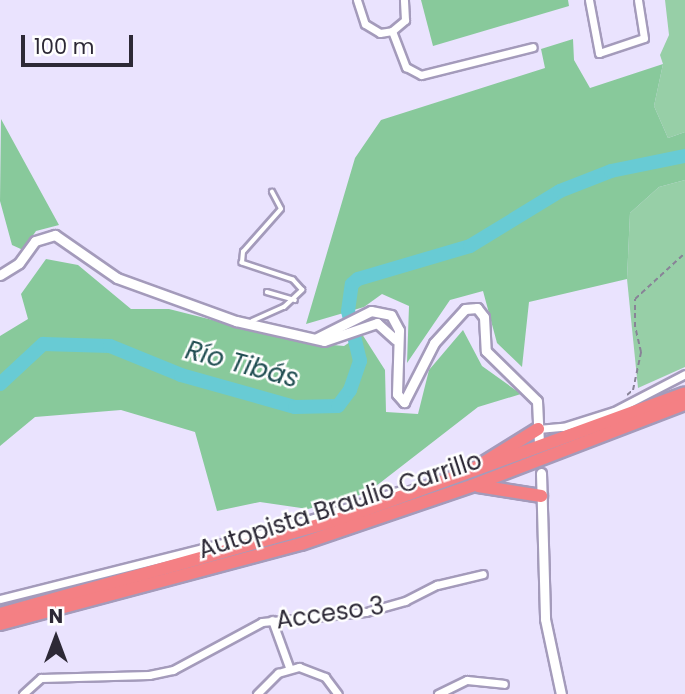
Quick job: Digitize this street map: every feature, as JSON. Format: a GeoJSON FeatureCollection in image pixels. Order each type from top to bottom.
{"type":"FeatureCollection","features":[{"type":"Feature","properties":{"kind":"highway","name":"Autopista Braulio Carrillo"},"geometry":{"type":"LineString","coordinates":[[0,624],[301,544],[685,393]]}},
{"type":"Feature","properties":{"kind":"highway","name":"Autopista Braulio Carrillo"},"geometry":{"type":"LineString","coordinates":[[0,614],[313,527],[685,404]]}},
{"type":"Feature","properties":{"kind":"highway"},"geometry":{"type":"LineString","coordinates":[[471,475],[538,429]]}},
{"type":"Feature","properties":{"kind":"highway"},"geometry":{"type":"LineString","coordinates":[[471,475],[541,496]]}},
{"type":"Feature","properties":{"kind":"street"},"geometry":{"type":"LineString","coordinates":[[357,0],[370,30],[393,30],[405,20],[404,0]]}},
{"type":"Feature","properties":{"kind":"street"},"geometry":{"type":"LineString","coordinates":[[589,0],[599,53],[644,38],[638,0]]}},
{"type":"Feature","properties":{"kind":"street"},"geometry":{"type":"LineString","coordinates":[[393,30],[406,67],[421,75],[533,47]]}},
{"type":"Feature","properties":{"kind":"street"},"geometry":{"type":"LineString","coordinates":[[0,275],[19,263],[35,241],[55,235],[117,278],[236,321],[317,338],[339,338],[367,325],[381,325],[396,340]]}},
{"type":"Feature","properties":{"kind":"street"},"geometry":{"type":"LineString","coordinates":[[317,338],[362,315],[379,310],[391,315],[399,327],[396,340],[397,394],[404,402],[422,359],[434,343],[465,309],[477,308],[484,317],[486,351],[537,401],[538,443]]}},
{"type":"Feature","properties":{"kind":"street"},"geometry":{"type":"LineString","coordinates":[[538,429],[563,427],[614,411],[685,374]]}},
{"type":"Feature","properties":{"kind":"street"},"geometry":{"type":"LineString","coordinates":[[541,472],[545,619],[561,694]]}},
{"type":"Feature","properties":{"kind":"street"},"geometry":{"type":"LineString","coordinates":[[0,599],[282,528],[471,475]]}},
{"type":"Feature","properties":{"kind":"street","name":"Acceso 3"},"geometry":{"type":"LineString","coordinates":[[23,694],[41,678],[125,677],[173,670],[272,620],[366,612],[405,601],[438,585],[484,574]]}},
{"type":"Feature","properties":{"kind":"street"},"geometry":{"type":"LineString","coordinates":[[272,620],[289,667]]}},
{"type":"Feature","properties":{"kind":"street","name":"Acceso 3"},"geometry":{"type":"LineString","coordinates":[[257,694],[266,681],[289,667],[312,670],[338,694]]}},
{"type":"Feature","properties":{"kind":"street"},"geometry":{"type":"LineString","coordinates":[[438,694],[467,680],[504,684]]}},
{"type":"Feature","properties":{"kind":"lane"},"geometry":{"type":"LineString","coordinates":[[236,321],[269,316],[295,300],[302,290],[298,282],[249,268],[241,257],[281,209],[272,192]]}},
{"type":"Feature","properties":{"kind":"lane"},"geometry":{"type":"LineString","coordinates":[[267,292],[295,300]]}},
{"type":"Feature","properties":{"kind":"path"},"geometry":{"type":"LineString","coordinates":[[614,411],[633,390],[638,372],[642,342],[635,327],[635,299],[685,253]]}},
{"type":"Feature","properties":{"kind":"green space"},"geometry":{"type":"Polygon","coordinates":[[[421,0],[568,0],[569,6],[433,46],[421,0]]]}},
{"type":"Feature","properties":{"kind":"green space"},"geometry":{"type":"Polygon","coordinates":[[[665,0],[685,0],[685,132],[668,138],[654,106],[663,64],[660,55],[669,35],[665,0]]]}},
{"type":"Feature","properties":{"kind":"green space"},"geometry":{"type":"Polygon","coordinates":[[[573,39],[574,60],[590,88],[663,64],[654,106],[668,138],[685,132],[685,180],[659,187],[630,213],[627,279],[529,302],[522,367],[497,343],[483,291],[450,300],[407,363],[409,306],[382,294],[364,307],[306,324],[355,158],[381,120],[545,68],[541,49],[573,39]]]}},
{"type":"Feature","properties":{"kind":"green space"},"geometry":{"type":"Polygon","coordinates":[[[1,119],[59,225],[36,231],[23,250],[12,245],[0,201],[1,119]]]}},
{"type":"Feature","properties":{"kind":"green space"},"geometry":{"type":"Polygon","coordinates":[[[685,180],[685,367],[638,388],[627,279],[630,213],[659,187],[685,180]]]}},
{"type":"Feature","properties":{"kind":"green space"},"geometry":{"type":"Polygon","coordinates":[[[46,259],[78,265],[131,309],[169,309],[300,342],[344,346],[362,334],[385,370],[386,412],[418,414],[429,370],[463,330],[482,366],[521,394],[478,407],[367,493],[308,509],[260,502],[217,511],[195,432],[121,410],[35,417],[0,446],[0,336],[28,319],[21,294],[46,259]]]}},
{"type":"Feature","properties":{"kind":"waterway","name":"Río Tibás"},"geometry":{"type":"LineString","coordinates":[[0,384],[43,344],[110,346],[181,375],[295,407],[338,406],[350,390],[360,361],[348,311],[352,284],[358,279],[470,246],[560,191],[611,171],[685,156]]}}]}
